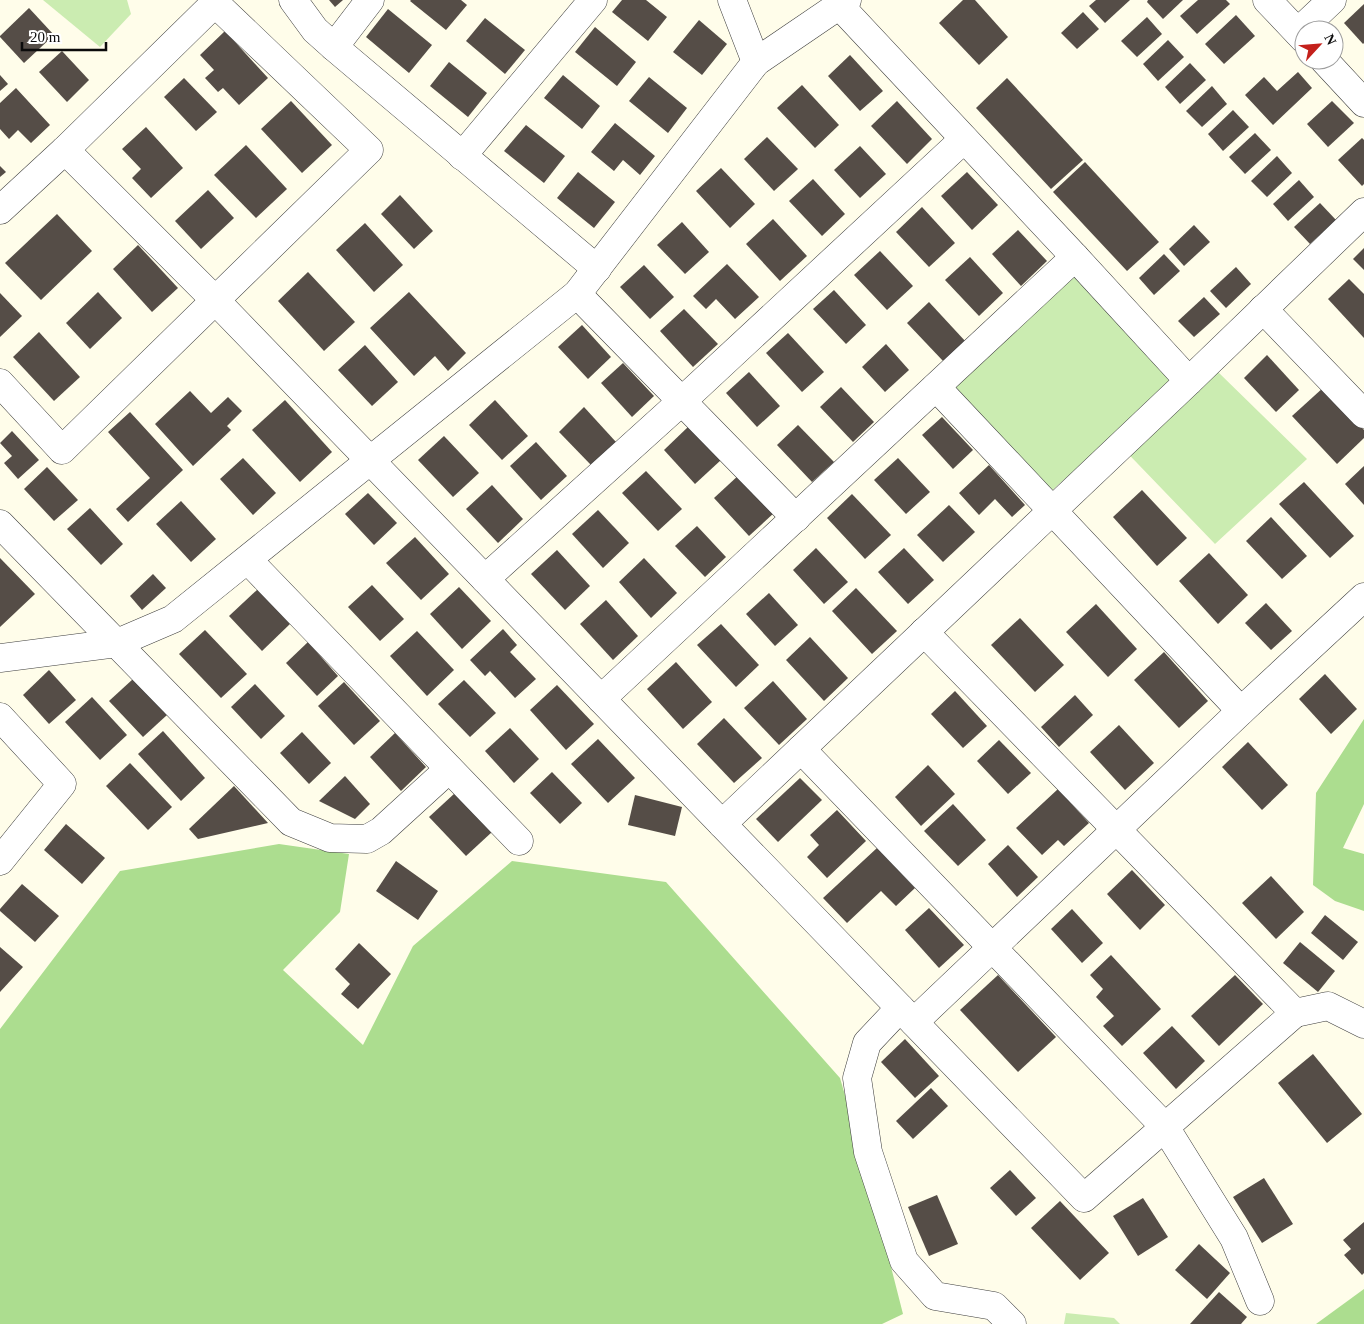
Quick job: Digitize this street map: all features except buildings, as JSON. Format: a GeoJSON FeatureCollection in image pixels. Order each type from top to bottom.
{"type":"FeatureCollection","features":[{"type":"Feature","properties":{"kind":"street"},"geometry":{"type":"LineString","coordinates":[[293,0],[315,30],[596,269]]}},
{"type":"Feature","properties":{"kind":"street"},"geometry":{"type":"LineString","coordinates":[[334,46],[370,0]]}},
{"type":"Feature","properties":{"kind":"street"},"geometry":{"type":"LineString","coordinates":[[462,156],[593,0]]}},
{"type":"Feature","properties":{"kind":"street"},"geometry":{"type":"LineString","coordinates":[[732,0],[756,62]]}},
{"type":"Feature","properties":{"kind":"street"},"geometry":{"type":"LineString","coordinates":[[1267,0],[1294,29]]}},
{"type":"Feature","properties":{"kind":"street"},"geometry":{"type":"LineString","coordinates":[[1315,20],[1332,0]]}},
{"type":"Feature","properties":{"kind":"street"},"geometry":{"type":"LineString","coordinates":[[0,210],[65,150],[215,3],[369,150],[62,450],[0,383]]}},
{"type":"Feature","properties":{"kind":"street"},"geometry":{"type":"LineString","coordinates":[[0,658],[117,643],[174,619],[577,294],[756,62],[843,3],[964,139],[1189,382]]}},
{"type":"Feature","properties":{"kind":"street"},"geometry":{"type":"LineString","coordinates":[[1333,70],[1364,103]]}},
{"type":"Feature","properties":{"kind":"street"},"geometry":{"type":"LineString","coordinates":[[485,579],[682,401],[964,139]]}},
{"type":"Feature","properties":{"kind":"street"},"geometry":{"type":"LineString","coordinates":[[65,150],[215,300],[1084,1198],[1295,1013],[1328,1006],[1364,1024]]}},
{"type":"Feature","properties":{"kind":"street"},"geometry":{"type":"LineString","coordinates":[[722,824],[1189,382],[1364,212]]}},
{"type":"Feature","properties":{"kind":"street"},"geometry":{"type":"LineString","coordinates":[[601,699],[1075,257]]}},
{"type":"Feature","properties":{"kind":"street"},"geometry":{"type":"LineString","coordinates":[[577,294],[796,518]]}},
{"type":"Feature","properties":{"kind":"street"},"geometry":{"type":"LineString","coordinates":[[1264,309],[1364,414]]}},
{"type":"Feature","properties":{"kind":"street"},"geometry":{"type":"LineString","coordinates":[[936,387],[1241,711]]}},
{"type":"Feature","properties":{"kind":"street"},"geometry":{"type":"LineString","coordinates":[[0,524],[291,822],[330,838],[367,839],[381,832],[448,769]]}},
{"type":"Feature","properties":{"kind":"street"},"geometry":{"type":"LineString","coordinates":[[248,560],[519,842]]}},
{"type":"Feature","properties":{"kind":"street"},"geometry":{"type":"LineString","coordinates":[[1012,1324],[994,1306],[935,1296],[904,1261],[868,1152],[857,1078],[867,1043],[907,1015],[992,948],[1364,597]]}},
{"type":"Feature","properties":{"kind":"street"},"geometry":{"type":"LineString","coordinates":[[924,632],[1295,1013]]}},
{"type":"Feature","properties":{"kind":"street"},"geometry":{"type":"LineString","coordinates":[[0,717],[62,784],[0,862]]}},
{"type":"Feature","properties":{"kind":"street"},"geometry":{"type":"LineString","coordinates":[[801,749],[1165,1127],[1234,1238],[1260,1301]]}},
{"type":"Feature","properties":{"kind":"green space"},"geometry":{"type":"Polygon","coordinates":[[[43,0],[127,0],[131,14],[100,47],[43,0]]]}},
{"type":"Feature","properties":{"kind":"green space"},"geometry":{"type":"Polygon","coordinates":[[[1075,270],[1192,394],[1217,371],[1307,459],[1215,544],[1112,437],[1050,492],[952,389],[1075,270]]]}},
{"type":"Feature","properties":{"kind":"green space"},"geometry":{"type":"Polygon","coordinates":[[[1364,719],[1364,804],[1343,848],[1364,854],[1364,911],[1335,901],[1313,885],[1316,793],[1364,719]]]}},
{"type":"Feature","properties":{"kind":"green space"},"geometry":{"type":"Polygon","coordinates":[[[279,844],[349,854],[340,912],[283,970],[363,1045],[413,946],[512,861],[666,882],[840,1078],[864,1161],[903,1314],[882,1324],[0,1324],[0,1029],[120,871],[279,844]]]}},
{"type":"Feature","properties":{"kind":"green space"},"geometry":{"type":"Polygon","coordinates":[[[1364,1289],[1364,1324],[1316,1324],[1364,1289]]]}},
{"type":"Feature","properties":{"kind":"green space"},"geometry":{"type":"Polygon","coordinates":[[[1066,1313],[1114,1318],[1120,1324],[1064,1324],[1066,1313]]]}}]}
